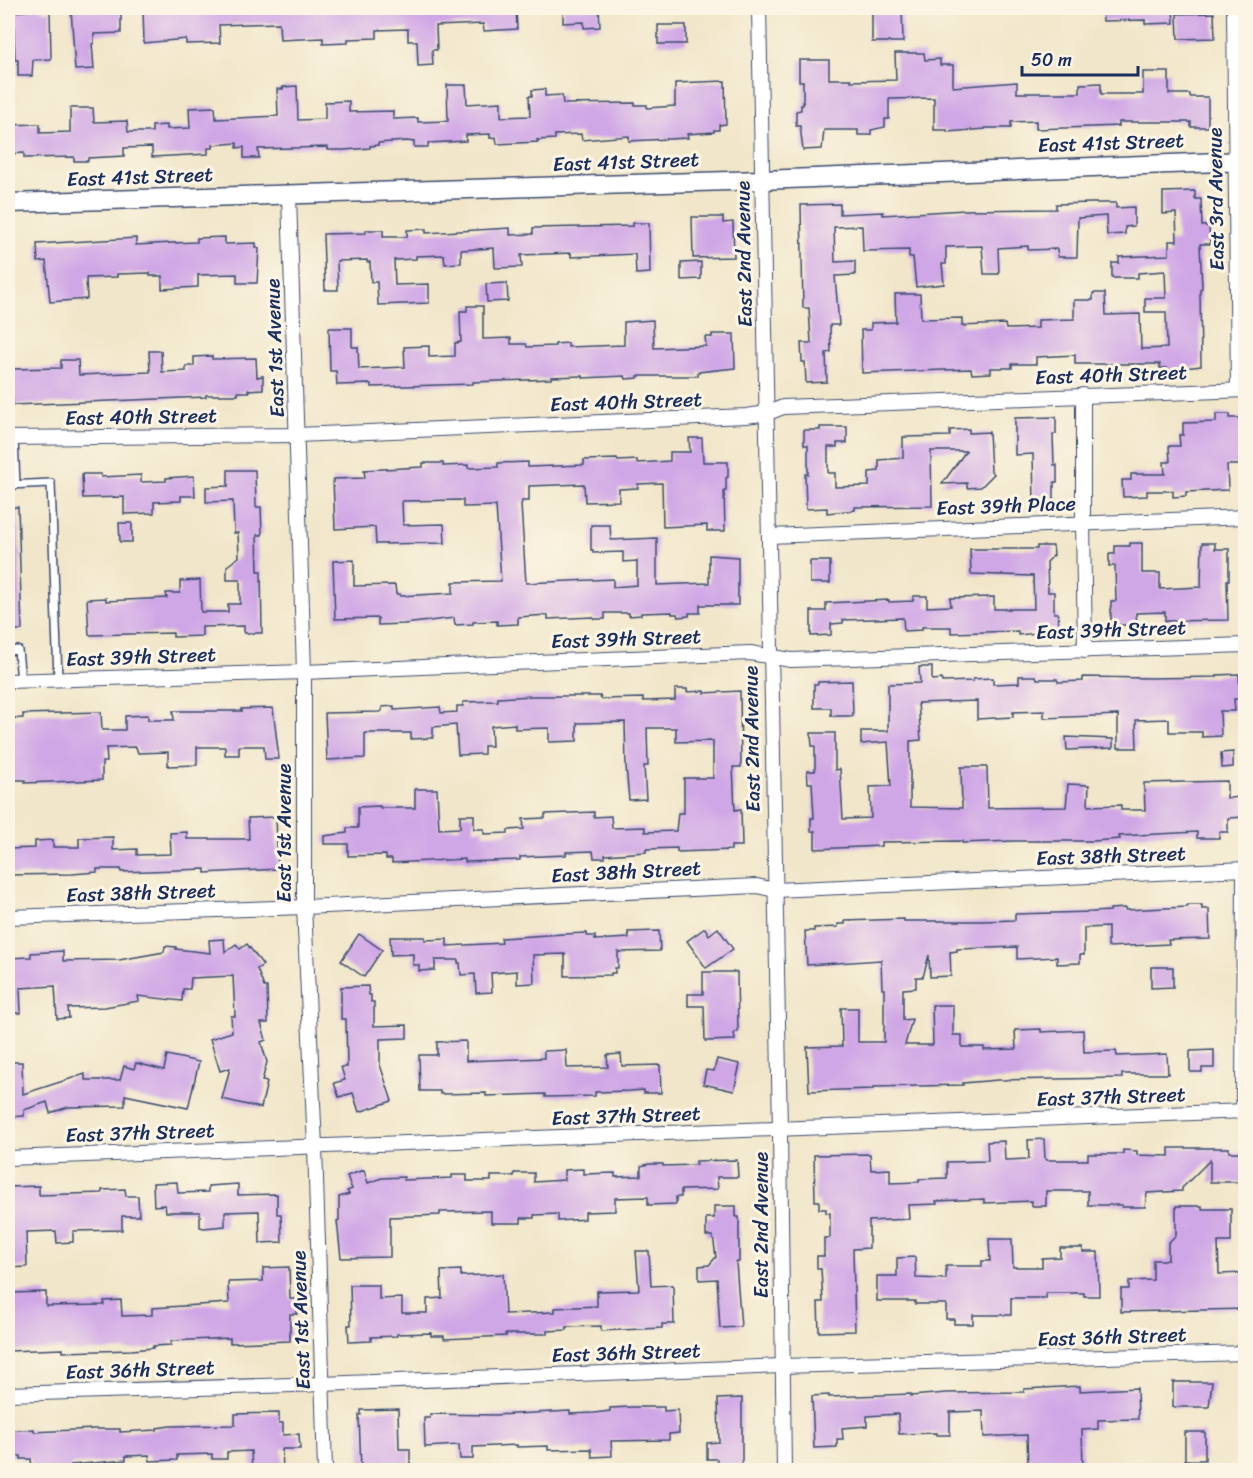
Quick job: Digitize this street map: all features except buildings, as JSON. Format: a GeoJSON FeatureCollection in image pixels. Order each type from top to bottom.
{"type":"FeatureCollection","features":[{"type":"Feature","properties":{"kind":"street","name":"East 2nd Avenue"},"geometry":{"type":"LineString","coordinates":[[759,8],[768,413],[784,1470]]}},
{"type":"Feature","properties":{"kind":"street","name":"East 3rd Avenue"},"geometry":{"type":"LineString","coordinates":[[1234,8],[1240,161],[1242,390]]}},
{"type":"Feature","properties":{"kind":"street","name":"East 41st Street"},"geometry":{"type":"LineString","coordinates":[[8,203],[762,180],[1240,161]]}},
{"type":"Feature","properties":{"kind":"street","name":"East 1st Avenue"},"geometry":{"type":"LineString","coordinates":[[289,196],[304,672],[304,907],[315,1146],[325,1470]]}},
{"type":"Feature","properties":{"kind":"street","name":"East 40th Street"},"geometry":{"type":"LineString","coordinates":[[11,438],[297,435],[746,416],[768,413],[783,407],[1242,390]]}},
{"type":"Feature","properties":{"kind":"street"},"geometry":{"type":"LineString","coordinates":[[1083,395],[1085,651]]}},
{"type":"Feature","properties":{"kind":"street","name":"East 39th Place"},"geometry":{"type":"LineString","coordinates":[[769,536],[1245,516]]}},
{"type":"Feature","properties":{"kind":"street","name":"East 39th Street"},"geometry":{"type":"LineString","coordinates":[[14,681],[304,672],[750,653],[790,660],[1245,645]]}},
{"type":"Feature","properties":{"kind":"street"},"geometry":{"type":"LineString","coordinates":[[1244,1111],[1245,869]]}},
{"type":"Feature","properties":{"kind":"street","name":"East 38th Street"},"geometry":{"type":"LineString","coordinates":[[8,917],[304,907],[757,886],[775,890],[1245,869]]}},
{"type":"Feature","properties":{"kind":"street","name":"East 37th Street"},"geometry":{"type":"LineString","coordinates":[[8,1158],[1244,1111]]}},
{"type":"Feature","properties":{"kind":"street","name":"East 36th Street"},"geometry":{"type":"LineString","coordinates":[[8,1394],[782,1366],[1245,1353]]}},
{"type":"Feature","properties":{"kind":"lane"},"geometry":{"type":"LineString","coordinates":[[11,438],[16,485]]}},
{"type":"Feature","properties":{"kind":"lane"},"geometry":{"type":"LineString","coordinates":[[8,485],[51,483],[58,679]]}},
{"type":"Feature","properties":{"kind":"lane"},"geometry":{"type":"LineString","coordinates":[[8,651],[18,650],[14,681]]}}]}
